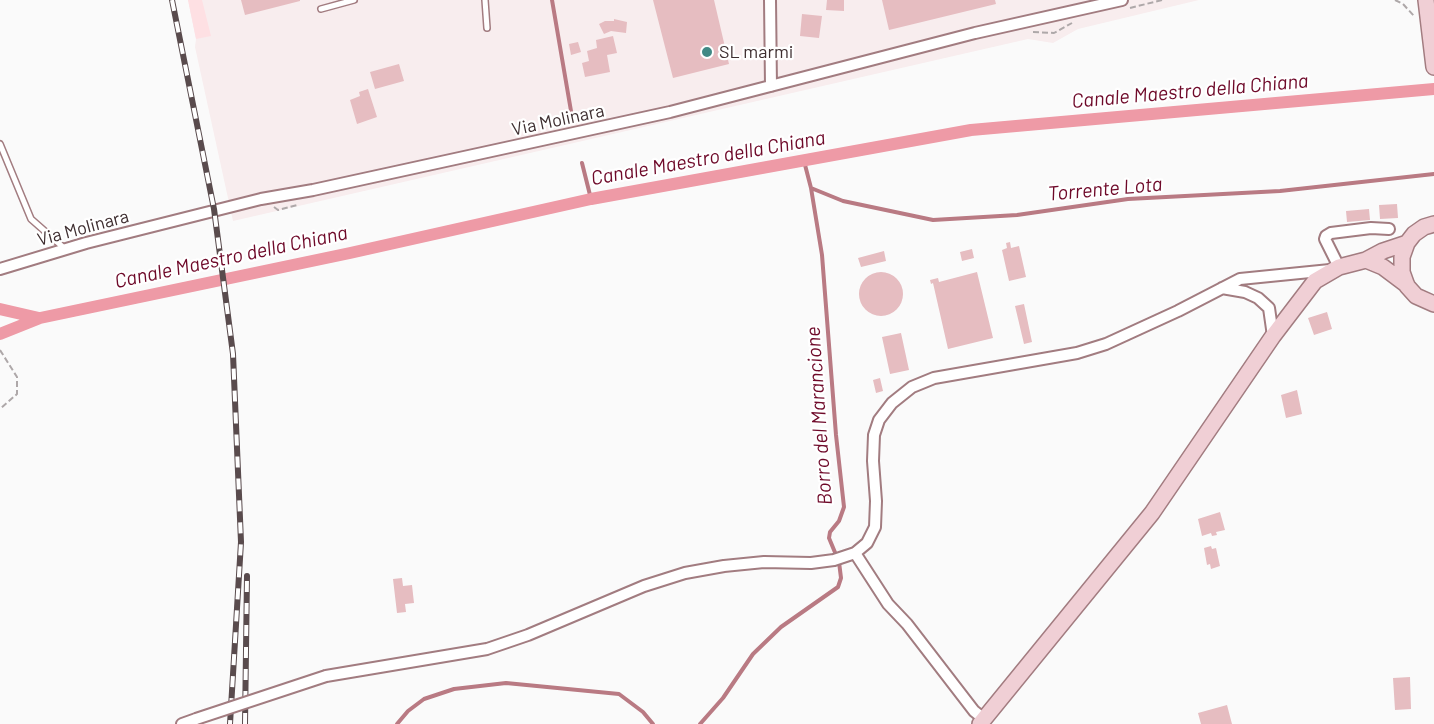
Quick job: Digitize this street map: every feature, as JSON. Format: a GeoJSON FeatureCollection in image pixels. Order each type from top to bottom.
{"type":"FeatureCollection","features":[{"type":"Feature","properties":{"kind":"main road"},"geometry":{"type":"LineString","coordinates":[[1426,0],[1434,67]]}},
{"type":"Feature","properties":{"kind":"main road"},"geometry":{"type":"LineString","coordinates":[[1407,286],[1402,272],[1402,257],[1407,243],[1414,234],[1434,224]]}},
{"type":"Feature","properties":{"kind":"main road"},"geometry":{"type":"LineString","coordinates":[[982,722],[1152,513],[1273,336],[1315,281],[1337,268],[1366,260],[1383,251],[1407,243]]}},
{"type":"Feature","properties":{"kind":"main road"},"geometry":{"type":"LineString","coordinates":[[1366,260],[1383,267],[1416,296],[1434,304]]}},
{"type":"Feature","properties":{"kind":"street"},"geometry":{"type":"LineString","coordinates":[[770,0],[771,86]]}},
{"type":"Feature","properties":{"kind":"street","name":"Via Molinara"},"geometry":{"type":"LineString","coordinates":[[0,268],[261,199],[313,190],[670,112],[975,33],[1122,0]]}},
{"type":"Feature","properties":{"kind":"street"},"geometry":{"type":"LineString","coordinates":[[182,724],[326,676],[487,649],[528,635],[644,586],[685,573],[764,562],[811,563],[834,560],[855,553],[867,543],[875,527],[873,461],[874,435],[879,420],[892,403],[912,387],[934,378],[1077,353],[1106,344],[1178,312],[1240,279],[1337,268],[1325,239],[1326,236],[1331,233],[1371,228],[1389,229]]}},
{"type":"Feature","properties":{"kind":"street"},"geometry":{"type":"LineString","coordinates":[[1253,296],[1254,285],[1260,277]]}},
{"type":"Feature","properties":{"kind":"street"},"geometry":{"type":"LineString","coordinates":[[1222,288],[1245,292],[1269,308],[1290,312]]}},
{"type":"Feature","properties":{"kind":"street"},"geometry":{"type":"LineString","coordinates":[[1269,308],[1273,336]]}},
{"type":"Feature","properties":{"kind":"street"},"geometry":{"type":"LineString","coordinates":[[855,553],[888,604],[907,624],[982,722]]}},
{"type":"Feature","properties":{"kind":"lane"},"geometry":{"type":"LineString","coordinates":[[321,9],[354,0]]}},
{"type":"Feature","properties":{"kind":"lane"},"geometry":{"type":"LineString","coordinates":[[485,0],[487,28]]}},
{"type":"Feature","properties":{"kind":"lane"},"geometry":{"type":"LineString","coordinates":[[0,144],[31,219],[65,249]]}},
{"type":"Feature","properties":{"kind":"path"},"geometry":{"type":"LineString","coordinates":[[1395,0],[1430,27]]}},
{"type":"Feature","properties":{"kind":"path"},"geometry":{"type":"LineString","coordinates":[[0,350],[17,377],[17,394],[0,410]]}},
{"type":"Feature","properties":{"kind":"shaded area"},"geometry":{"type":"Polygon","coordinates":[[[188,0],[1199,0],[1078,29],[1053,43],[1028,39],[233,221],[195,47],[196,39],[188,0]]]}},
{"type":"Feature","properties":{"kind":"shaded area"},"geometry":{"type":"Polygon","coordinates":[[[188,0],[202,0],[211,36],[196,39],[188,0]]]}},
{"type":"Feature","properties":{"kind":"building"},"geometry":{"type":"Polygon","coordinates":[[[241,0],[300,0],[300,1],[245,15],[241,0]]]}},
{"type":"Feature","properties":{"kind":"building"},"geometry":{"type":"Polygon","coordinates":[[[653,0],[714,0],[729,64],[673,78],[653,0]]]}},
{"type":"Feature","properties":{"kind":"building"},"geometry":{"type":"Polygon","coordinates":[[[827,0],[844,0],[844,11],[826,10],[827,0]]]}},
{"type":"Feature","properties":{"kind":"building"},"geometry":{"type":"Polygon","coordinates":[[[882,0],[995,0],[996,4],[889,30],[882,0]]]}},
{"type":"Feature","properties":{"kind":"building"},"geometry":{"type":"Polygon","coordinates":[[[802,14],[822,16],[819,38],[800,36],[802,14]]]}},
{"type":"Feature","properties":{"kind":"building"},"geometry":{"type":"Polygon","coordinates":[[[614,19],[627,22],[626,33],[611,31],[604,34],[599,24],[614,21],[614,19]]]}},
{"type":"Feature","properties":{"kind":"building"},"geometry":{"type":"Polygon","coordinates":[[[613,36],[617,53],[607,55],[610,72],[585,77],[582,63],[589,61],[587,51],[597,48],[596,40],[613,36]]]}},
{"type":"Feature","properties":{"kind":"building"},"geometry":{"type":"Polygon","coordinates":[[[578,42],[581,52],[571,55],[569,44],[578,42]]]}},
{"type":"Feature","properties":{"kind":"building"},"geometry":{"type":"Polygon","coordinates":[[[399,64],[404,81],[375,89],[370,72],[399,64]]]}},
{"type":"Feature","properties":{"kind":"building"},"geometry":{"type":"Polygon","coordinates":[[[368,89],[377,117],[357,124],[350,100],[360,96],[359,92],[368,89]]]}},
{"type":"Feature","properties":{"kind":"building"},"geometry":{"type":"Polygon","coordinates":[[[1397,204],[1398,218],[1380,219],[1379,205],[1397,204]]]}},
{"type":"Feature","properties":{"kind":"building"},"geometry":{"type":"Polygon","coordinates":[[[1369,209],[1370,220],[1347,222],[1346,211],[1369,209]]]}},
{"type":"Feature","properties":{"kind":"building"},"geometry":{"type":"Polygon","coordinates":[[[1010,242],[1011,248],[1019,246],[1026,277],[1009,281],[1002,250],[1007,248],[1006,243],[1010,242]]]}},
{"type":"Feature","properties":{"kind":"building"},"geometry":{"type":"Polygon","coordinates":[[[972,249],[974,258],[962,261],[960,252],[972,249]]]}},
{"type":"Feature","properties":{"kind":"building"},"geometry":{"type":"Polygon","coordinates":[[[884,251],[886,261],[861,267],[858,258],[884,251]]]}},
{"type":"Feature","properties":{"kind":"building"},"geometry":{"type":"Polygon","coordinates":[[[881,272],[897,278],[903,294],[897,310],[881,316],[865,310],[859,294],[865,278],[881,272]]]}},
{"type":"Feature","properties":{"kind":"building"},"geometry":{"type":"Polygon","coordinates":[[[977,272],[993,338],[948,349],[933,283],[931,284],[930,280],[938,278],[939,282],[977,272]]]}},
{"type":"Feature","properties":{"kind":"building"},"geometry":{"type":"Polygon","coordinates":[[[1024,304],[1032,342],[1024,344],[1015,306],[1024,304]]]}},
{"type":"Feature","properties":{"kind":"building"},"geometry":{"type":"Polygon","coordinates":[[[1327,312],[1332,329],[1314,335],[1308,318],[1327,312]]]}},
{"type":"Feature","properties":{"kind":"building"},"geometry":{"type":"Polygon","coordinates":[[[901,333],[909,370],[890,374],[882,337],[901,333]]]}},
{"type":"Feature","properties":{"kind":"building"},"geometry":{"type":"Polygon","coordinates":[[[880,378],[883,391],[876,393],[873,380],[880,378]]]}},
{"type":"Feature","properties":{"kind":"building"},"geometry":{"type":"Polygon","coordinates":[[[1297,390],[1302,414],[1286,418],[1281,395],[1297,390]]]}},
{"type":"Feature","properties":{"kind":"building"},"geometry":{"type":"Polygon","coordinates":[[[1220,512],[1225,530],[1216,532],[1217,535],[1212,536],[1211,533],[1202,536],[1198,519],[1220,512]]]}},
{"type":"Feature","properties":{"kind":"building"},"geometry":{"type":"Polygon","coordinates":[[[1211,546],[1212,549],[1216,548],[1220,566],[1211,569],[1210,564],[1207,565],[1204,548],[1211,546]]]}},
{"type":"Feature","properties":{"kind":"building"},"geometry":{"type":"Polygon","coordinates":[[[402,578],[403,586],[412,585],[414,603],[405,604],[406,612],[397,613],[393,579],[402,578]]]}},
{"type":"Feature","properties":{"kind":"building"},"geometry":{"type":"Polygon","coordinates":[[[1410,677],[1411,709],[1395,710],[1393,678],[1410,677]]]}},
{"type":"Feature","properties":{"kind":"building"},"geometry":{"type":"Polygon","coordinates":[[[1227,705],[1232,724],[1201,724],[1198,713],[1227,705]]]}},
{"type":"Feature","properties":{"kind":"waterway"},"geometry":{"type":"LineString","coordinates":[[552,0],[571,111]]}},
{"type":"Feature","properties":{"kind":"waterway","name":"Canale Maestro della Chiana"},"geometry":{"type":"LineString","coordinates":[[0,334],[40,318],[350,253],[591,199],[971,130],[1434,89]]}},
{"type":"Feature","properties":{"kind":"waterway","name":"Torrente Lota"},"geometry":{"type":"LineString","coordinates":[[804,161],[811,188],[843,201],[933,220],[1017,215],[1128,199],[1280,191],[1434,174]]}},
{"type":"Feature","properties":{"kind":"waterway"},"geometry":{"type":"LineString","coordinates":[[582,163],[591,199]]}},
{"type":"Feature","properties":{"kind":"waterway","name":"Borro del Marancione"},"geometry":{"type":"LineString","coordinates":[[700,724],[723,698],[753,654],[781,627],[838,587],[841,578],[839,562],[829,538],[844,507],[822,255],[811,188]]}},
{"type":"Feature","properties":{"kind":"waterway"},"geometry":{"type":"LineString","coordinates":[[0,309],[39,318]]}},
{"type":"Feature","properties":{"kind":"waterway","name":"Borro del Marancione"},"geometry":{"type":"LineString","coordinates":[[397,724],[408,711],[424,699],[454,689],[506,683],[619,694],[643,712],[653,724]]}},
{"type":"Feature","properties":{"kind":"railway"},"geometry":{"type":"LineString","coordinates":[[172,0],[214,209],[233,354],[241,542],[230,724]]}},
{"type":"Feature","properties":{"kind":"railway"},"geometry":{"type":"LineString","coordinates":[[245,724],[247,576]]}},
{"type":"Feature","properties":{"kind":"place","name":"SL marmi"},"geometry":{"type":"Point","coordinates":[707,52]}}]}
